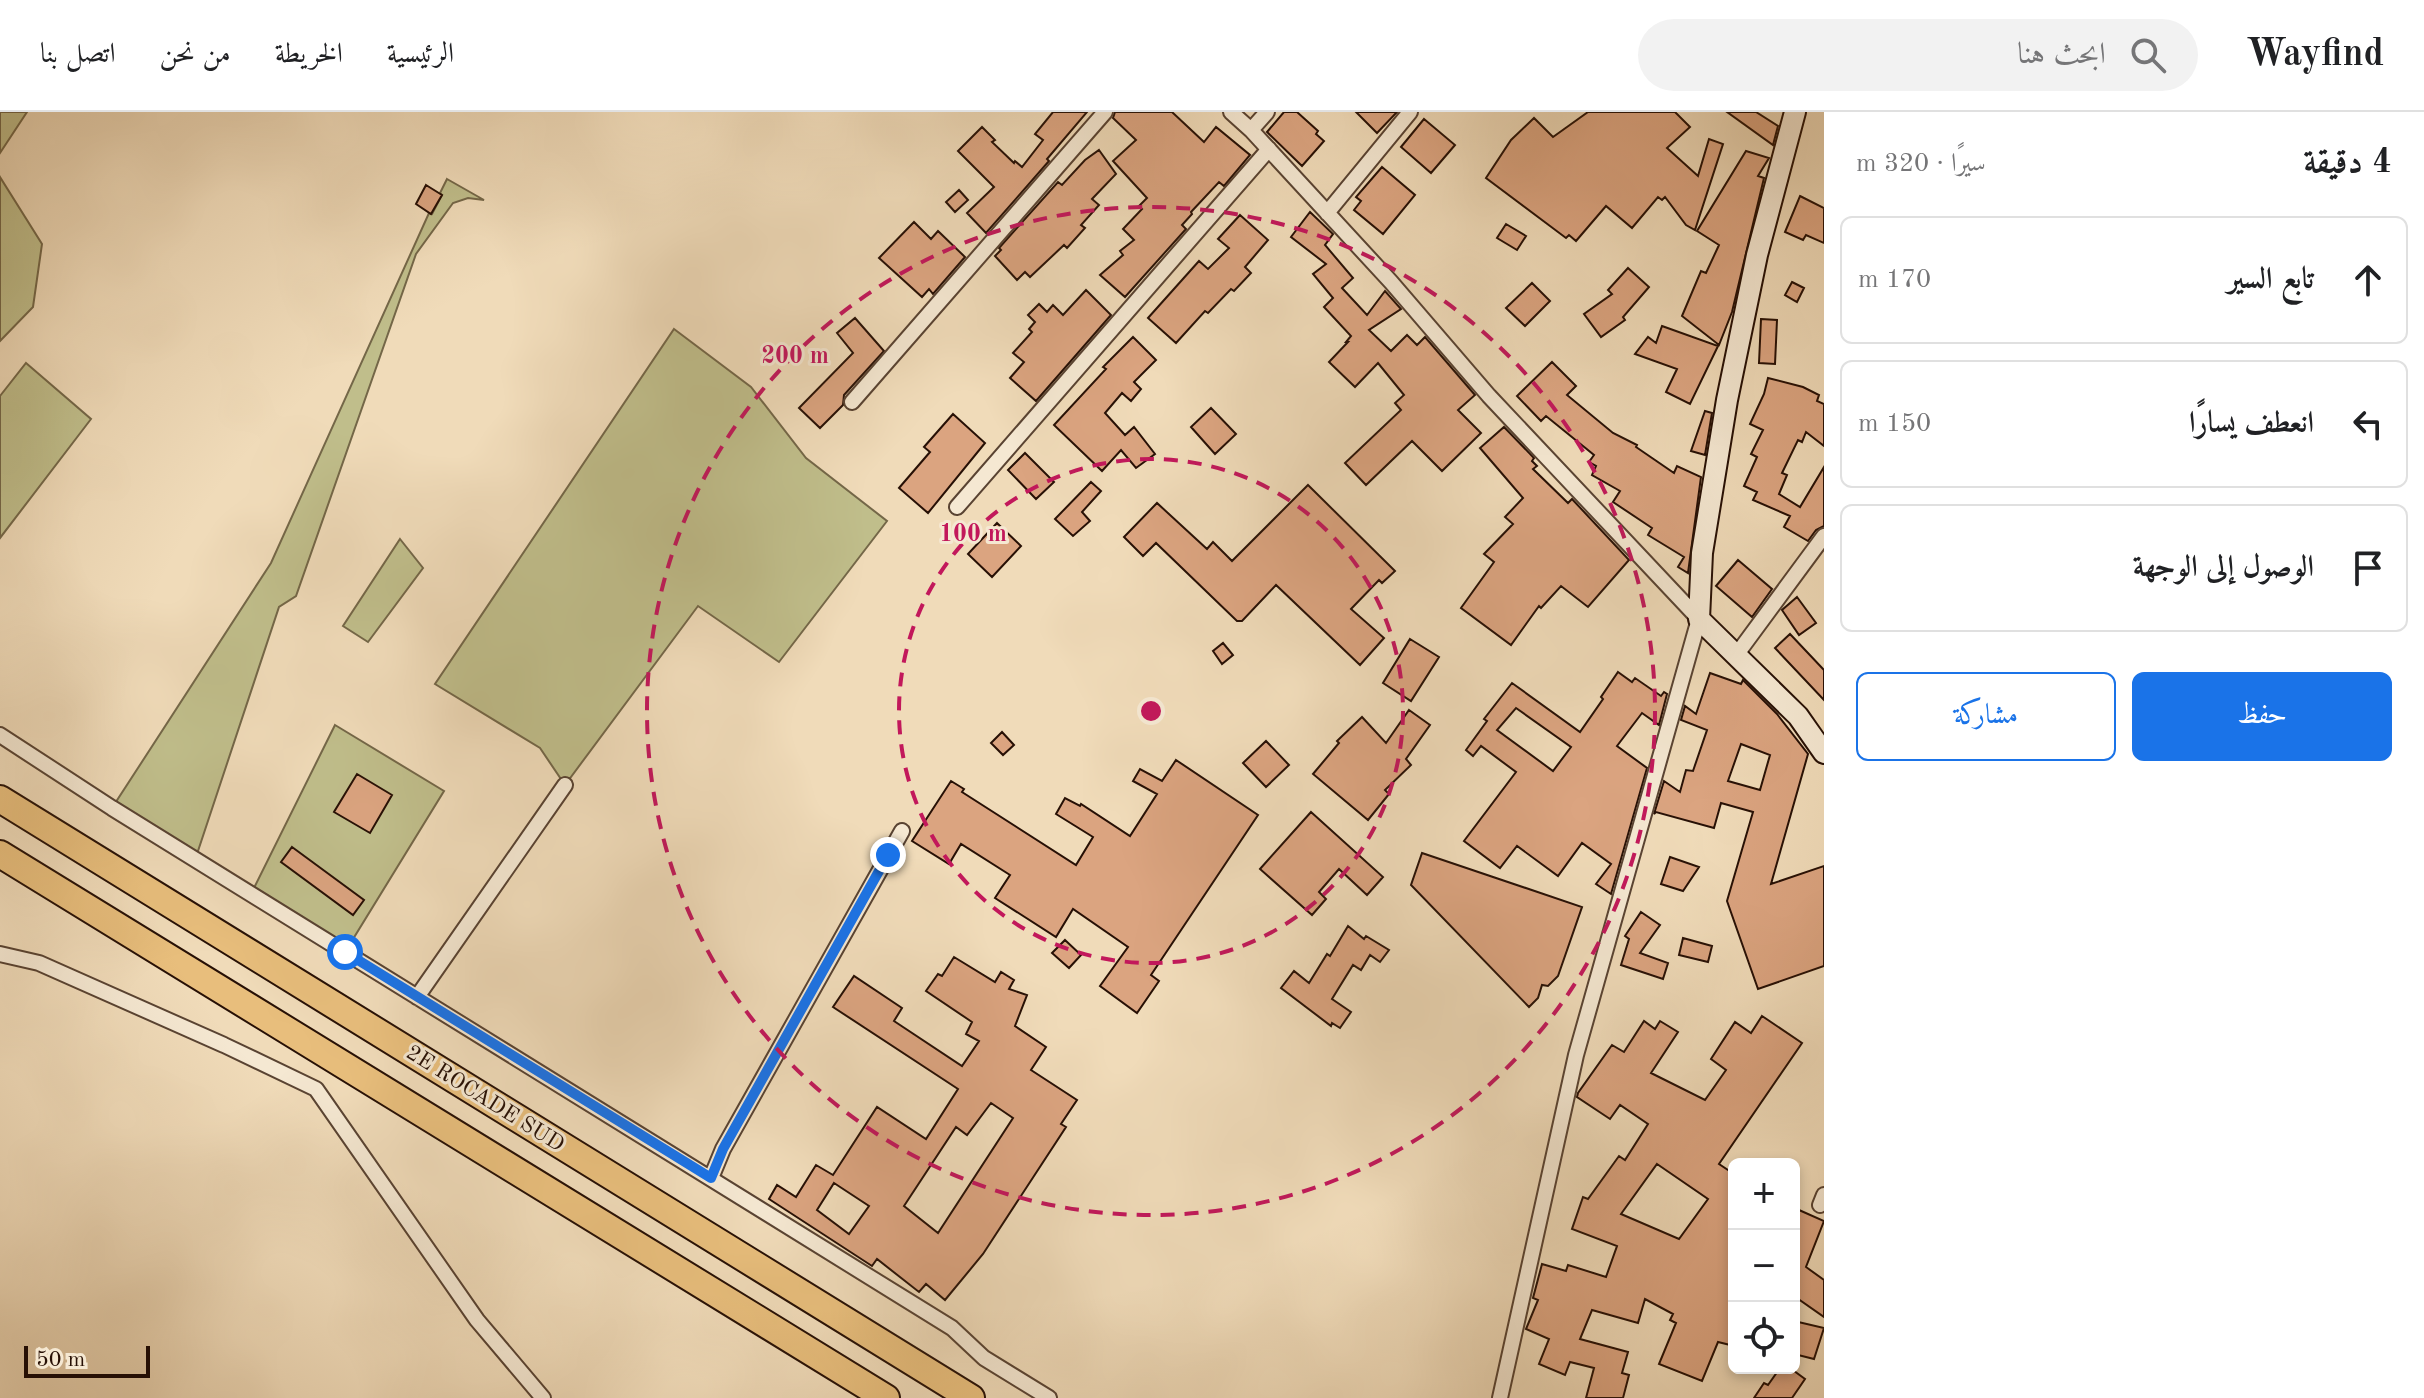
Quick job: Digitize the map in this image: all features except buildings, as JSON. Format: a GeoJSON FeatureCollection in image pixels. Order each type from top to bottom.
{"type":"FeatureCollection","features":[{"type":"Feature","properties":{"kind":"highway","name":"2E ROCADE SUD"},"geometry":{"type":"LineString","coordinates":[[0,799],[971,1398]]}},
{"type":"Feature","properties":{"kind":"highway","name":"2E ROCADE SUD"},"geometry":{"type":"LineString","coordinates":[[0,854],[886,1398]]}},
{"type":"Feature","properties":{"kind":"street"},"geometry":{"type":"LineString","coordinates":[[852,402],[1105,112]]}},
{"type":"Feature","properties":{"kind":"street"},"geometry":{"type":"LineString","coordinates":[[1231,112],[1269,149],[1489,396],[1699,619],[1798,716],[1824,753]]}},
{"type":"Feature","properties":{"kind":"street"},"geometry":{"type":"LineString","coordinates":[[1251,130],[1267,112]]}},
{"type":"Feature","properties":{"kind":"street"},"geometry":{"type":"LineString","coordinates":[[1327,213],[1410,112]]}},
{"type":"Feature","properties":{"kind":"street"},"geometry":{"type":"LineString","coordinates":[[1500,1398],[1576,1055],[1699,619],[1702,553],[1727,400],[1757,255],[1795,112]]}},
{"type":"Feature","properties":{"kind":"street"},"geometry":{"type":"LineString","coordinates":[[957,507],[1269,149]]}},
{"type":"Feature","properties":{"kind":"street"},"geometry":{"type":"LineString","coordinates":[[1737,654],[1824,536]]}},
{"type":"Feature","properties":{"kind":"street"},"geometry":{"type":"LineString","coordinates":[[0,735],[112,808],[952,1328],[984,1358],[1049,1398]]}},
{"type":"Feature","properties":{"kind":"street"},"geometry":{"type":"LineString","coordinates":[[417,997],[565,785]]}},
{"type":"Feature","properties":{"kind":"street"},"geometry":{"type":"LineString","coordinates":[[711,1178],[723,1149],[902,831]]}},
{"type":"Feature","properties":{"kind":"street"},"geometry":{"type":"LineString","coordinates":[[0,954],[39,963],[316,1089],[477,1320],[543,1398]]}},
{"type":"Feature","properties":{"kind":"shaded area"},"geometry":{"type":"Polygon","coordinates":[[[0,112],[27,112],[0,153],[0,112]]]}},
{"type":"Feature","properties":{"kind":"shaded area"},"geometry":{"type":"Polygon","coordinates":[[[0,177],[42,244],[33,307],[0,341],[0,177]]]}},
{"type":"Feature","properties":{"kind":"shaded area"},"geometry":{"type":"Polygon","coordinates":[[[447,179],[484,200],[468,198],[453,203],[416,254],[296,596],[279,607],[195,860],[112,808],[271,563],[447,179]]]}},
{"type":"Feature","properties":{"kind":"shaded area"},"geometry":{"type":"Polygon","coordinates":[[[674,329],[751,387],[806,458],[887,521],[779,662],[698,606],[565,785],[540,748],[435,684],[674,329]]]}},
{"type":"Feature","properties":{"kind":"shaded area"},"geometry":{"type":"Polygon","coordinates":[[[26,363],[91,419],[0,538],[0,396],[26,363]]]}},
{"type":"Feature","properties":{"kind":"shaded area"},"geometry":{"type":"Polygon","coordinates":[[[400,539],[423,568],[368,642],[343,626],[400,539]]]}},
{"type":"Feature","properties":{"kind":"shaded area"},"geometry":{"type":"Polygon","coordinates":[[[335,725],[444,791],[345,952],[251,894],[335,725]]]}},
{"type":"Feature","properties":{"kind":"route"},"geometry":{"type":"LineString","coordinates":[[345,952],[711,1178],[723,1149],[888,855]]}}]}
